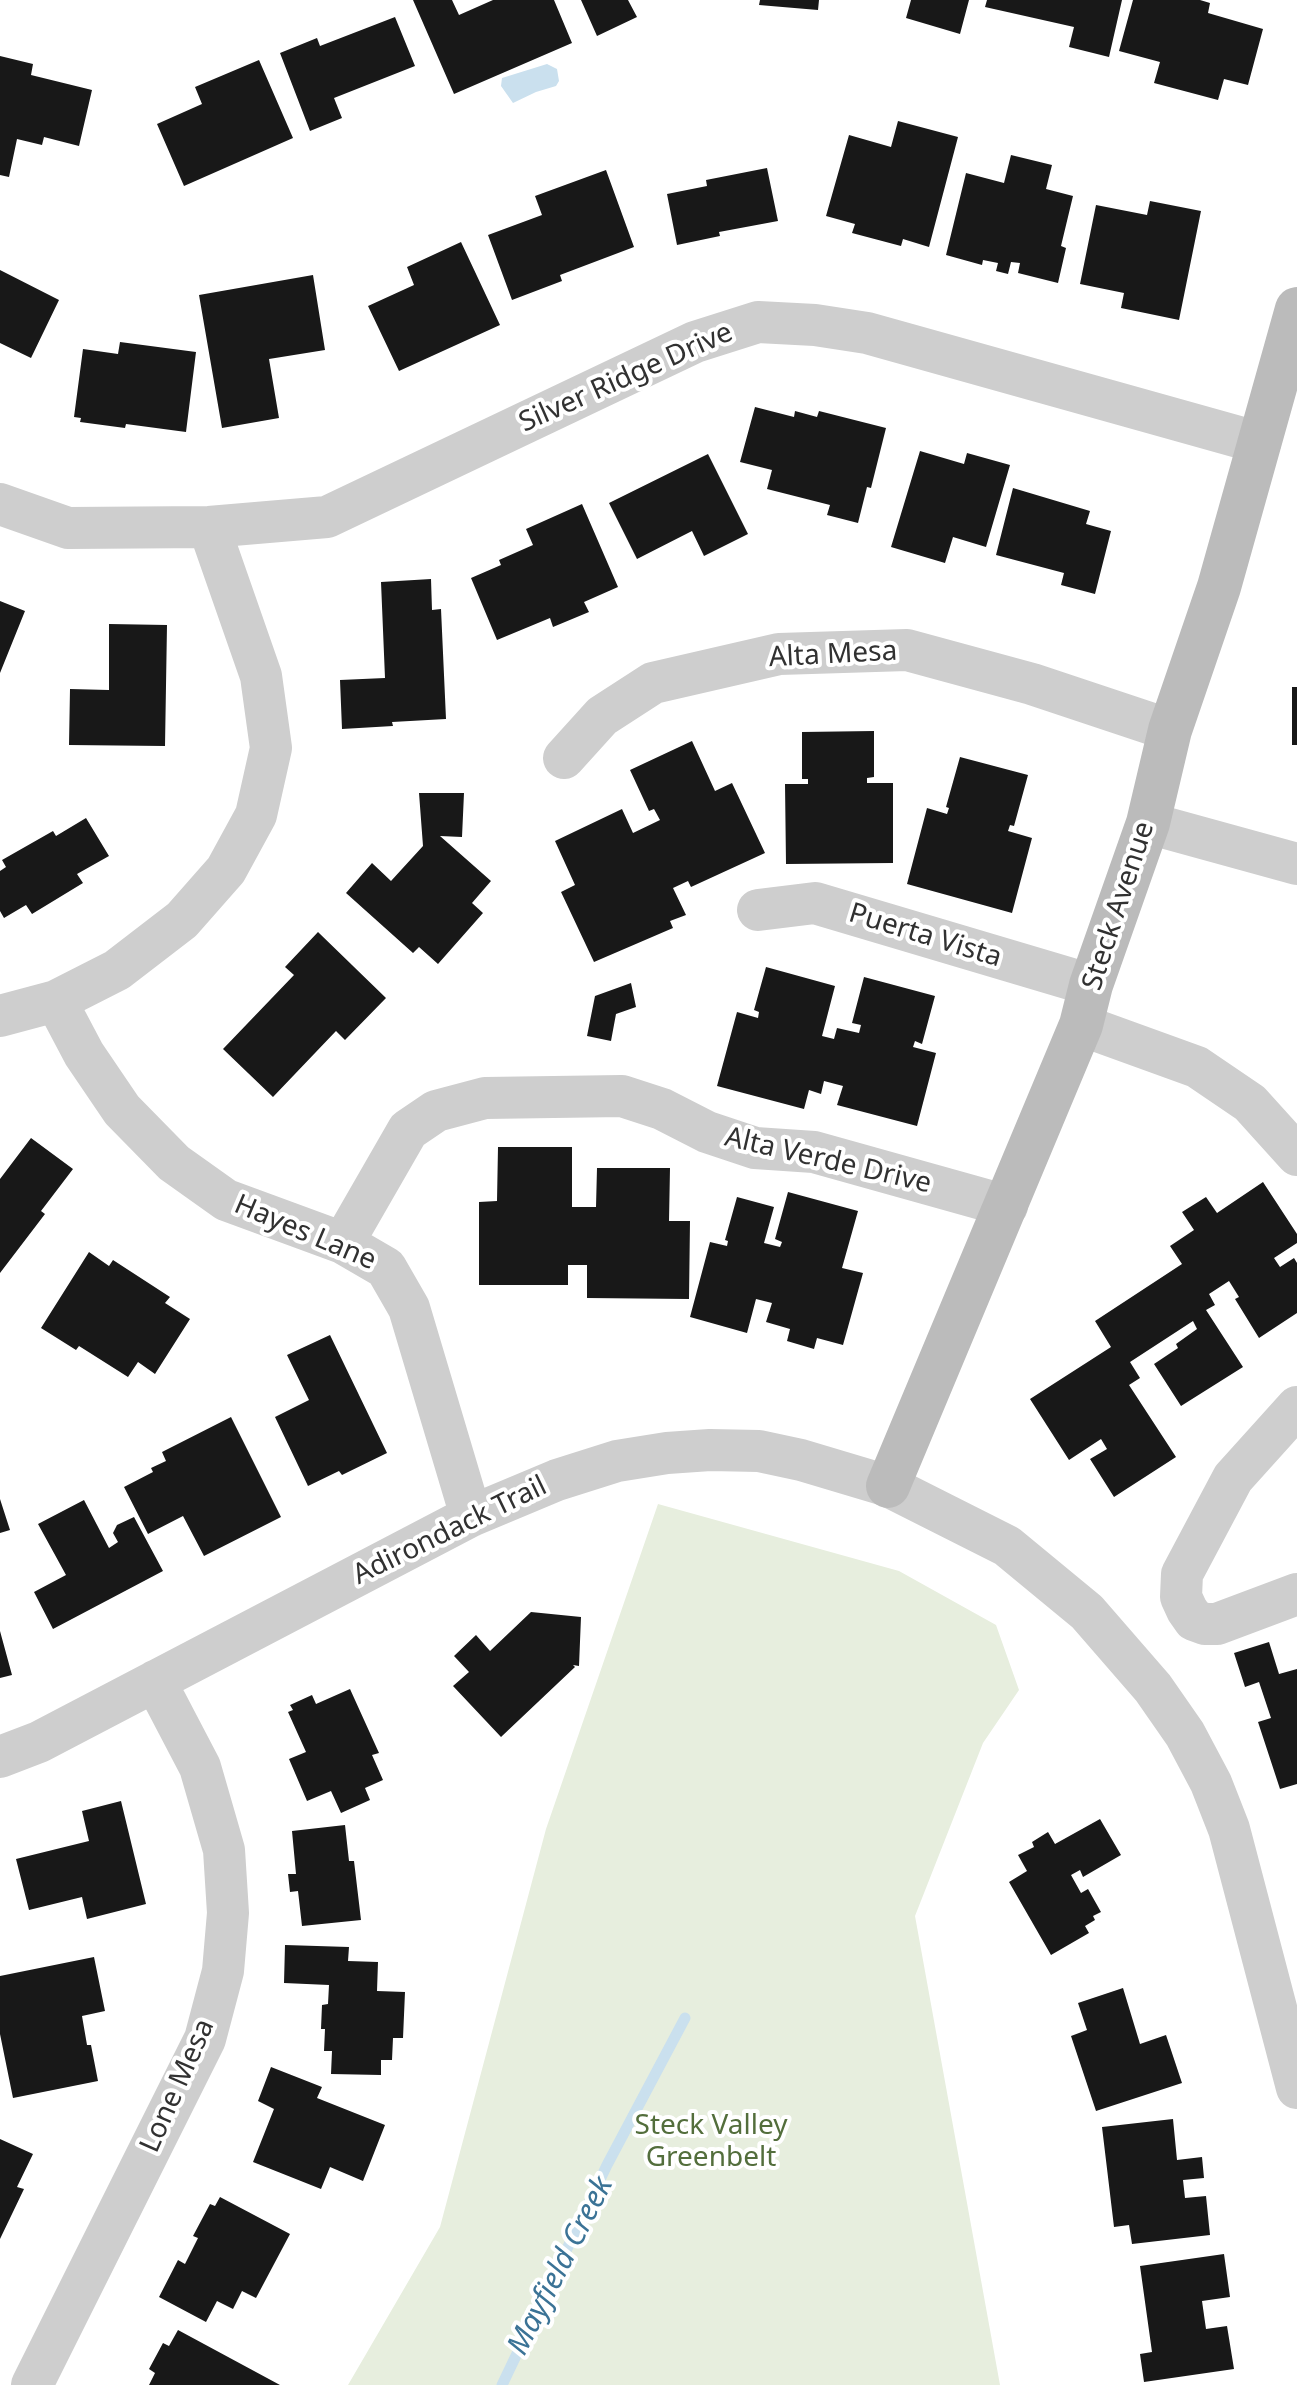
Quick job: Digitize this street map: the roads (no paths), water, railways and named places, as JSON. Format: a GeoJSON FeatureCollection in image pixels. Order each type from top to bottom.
{"type":"FeatureCollection","features":[{"type":"Feature","properties":{"kind":"street","name":"Steck Avenue"},"geometry":{"type":"LineString","coordinates":[[888,1486],[1007,1206],[1086,1005],[1148,823],[1170,730],[1219,587],[1297,309]]}},
{"type":"Feature","properties":{"kind":"street","name":"Silver Ridge Drive"},"geometry":{"type":"LineString","coordinates":[[0,504],[68,528],[209,527],[327,517],[695,342],[758,322],[815,325],[867,333],[1260,443]]}},
{"type":"Feature","properties":{"kind":"street"},"geometry":{"type":"LineString","coordinates":[[0,1016],[56,1001],[117,970],[182,920],[226,870],[256,815],[271,748],[261,676],[209,527]]}},
{"type":"Feature","properties":{"kind":"street","name":"Alta Mesa"},"geometry":{"type":"LineString","coordinates":[[564,758],[602,716],[653,683],[779,654],[907,650],[1032,684],[1170,730]]}},
{"type":"Feature","properties":{"kind":"street"},"geometry":{"type":"LineString","coordinates":[[1148,823],[1297,864]]}},
{"type":"Feature","properties":{"kind":"street","name":"Puerta Vista"},"geometry":{"type":"LineString","coordinates":[[758,910],[815,903],[1086,1005],[1197,1067],[1250,1103],[1297,1155]]}},
{"type":"Feature","properties":{"kind":"street","name":"Hayes Lane"},"geometry":{"type":"LineString","coordinates":[[56,1001],[84,1054],[122,1110],[174,1163],[226,1200],[343,1243],[386,1268],[409,1308],[471,1516]]}},
{"type":"Feature","properties":{"kind":"street","name":"Alta Verde Drive"},"geometry":{"type":"LineString","coordinates":[[343,1243],[408,1130],[436,1111],[485,1098],[622,1096],[662,1109],[707,1132],[755,1148],[814,1152],[1007,1206]]}},
{"type":"Feature","properties":{"kind":"street"},"geometry":{"type":"LineString","coordinates":[[1297,1407],[1233,1478],[1189,1557],[1182,1574],[1181,1597],[1194,1620],[1217,1624],[1297,1594]]}},
{"type":"Feature","properties":{"kind":"street","name":"Adirondack Trail"},"geometry":{"type":"LineString","coordinates":[[0,1757],[39,1742],[471,1516],[557,1480],[617,1461],[667,1453],[759,1451],[801,1460],[888,1486],[1007,1546],[1087,1612],[1161,1699],[1185,1734],[1229,1829],[1297,2088]]}},
{"type":"Feature","properties":{"kind":"street","name":"Lone Mesa"},"geometry":{"type":"LineString","coordinates":[[32,2385],[205,2039],[223,1971],[228,1913],[224,1850],[200,1767],[155,1681]]}},
{"type":"Feature","properties":{"kind":"water"},"geometry":{"type":"Polygon","coordinates":[[[547,64],[557,69],[559,81],[556,86],[513,103],[501,86],[502,78],[547,64]]]}},
{"type":"Feature","properties":{"kind":"waterway","name":"Mayfield Creek"},"geometry":{"type":"LineString","coordinates":[[502,2385],[607,2165],[685,2018]]}},
{"type":"Feature","properties":{"kind":"park label","name":"Steck Valley Greenbelt"},"geometry":{"type":"Point","coordinates":[711,2142]}}]}
